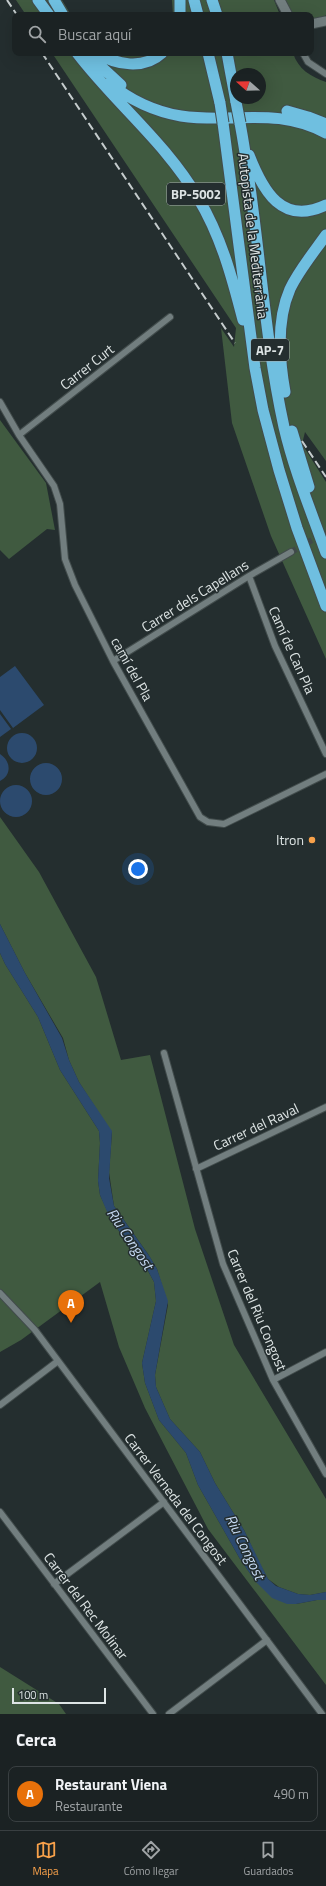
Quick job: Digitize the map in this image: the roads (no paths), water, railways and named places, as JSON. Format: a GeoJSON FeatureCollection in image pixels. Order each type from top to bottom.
{"type":"FeatureCollection","features":[{"type":"Feature","properties":{"kind":"highway"},"geometry":{"type":"LineString","coordinates":[[38,0],[48,12]]}},
{"type":"Feature","properties":{"kind":"highway"},"geometry":{"type":"LineString","coordinates":[[43,0],[49,12]]}},
{"type":"Feature","properties":{"kind":"highway"},"geometry":{"type":"LineString","coordinates":[[54,0],[61,12]]}},
{"type":"Feature","properties":{"kind":"highway"},"geometry":{"type":"LineString","coordinates":[[180,0],[180,12]]}},
{"type":"Feature","properties":{"kind":"highway"},"geometry":{"type":"LineString","coordinates":[[194,0],[197,12]]}},
{"type":"Feature","properties":{"kind":"highway"},"geometry":{"type":"LineString","coordinates":[[212,0],[216,12]]}},
{"type":"Feature","properties":{"kind":"highway","name":"BP-5002"},"geometry":{"type":"LineString","coordinates":[[79,56],[171,161],[197,196],[214,228],[226,257],[255,368]]}},
{"type":"Feature","properties":{"kind":"highway"},"geometry":{"type":"LineString","coordinates":[[80,56],[117,90],[140,103],[165,112],[195,117],[279,118],[303,123],[326,133]]}},
{"type":"Feature","properties":{"kind":"highway"},"geometry":{"type":"LineString","coordinates":[[92,56],[109,75],[128,89],[145,98],[166,105],[195,110],[282,110],[301,114],[326,124]]}},
{"type":"Feature","properties":{"kind":"highway"},"geometry":{"type":"LineString","coordinates":[[104,56],[116,61],[130,64],[150,62],[158,56]]}},
{"type":"Feature","properties":{"kind":"highway","name":"Autopista de la Mediterrània"},"geometry":{"type":"LineString","coordinates":[[209,56],[220,103],[255,368],[263,410],[279,470],[302,542],[326,606]]}},
{"type":"Feature","properties":{"kind":"highway","name":"Autopista de la Mediterrània"},"geometry":{"type":"LineString","coordinates":[[228,56],[244,140],[267,328],[283,419],[296,473],[326,552]]}},
{"type":"Feature","properties":{"kind":"highway"},"geometry":{"type":"LineString","coordinates":[[244,140],[262,184],[277,203],[298,211],[316,209],[326,205]]}},
{"type":"Feature","properties":{"kind":"highway"},"geometry":{"type":"LineString","coordinates":[[326,235],[290,289],[283,312],[280,336],[281,366],[290,424],[326,552]]}},
{"type":"Feature","properties":{"kind":"main road"},"geometry":{"type":"LineString","coordinates":[[280,0],[286,12]]}},
{"type":"Feature","properties":{"kind":"main road"},"geometry":{"type":"LineString","coordinates":[[314,25],[326,21]]}},
{"type":"Feature","properties":{"kind":"street"},"geometry":{"type":"LineString","coordinates":[[305,56],[308,62],[326,74]]}},
{"type":"Feature","properties":{"kind":"street","name":"Carrer Curt"},"geometry":{"type":"LineString","coordinates":[[19,435],[170,317]]}},
{"type":"Feature","properties":{"kind":"street","name":"camí del Pla"},"geometry":{"type":"LineString","coordinates":[[0,402],[19,435],[49,477],[57,493],[60,504],[65,559],[75,585],[113,661],[200,817],[208,822],[224,824],[326,774]]}},
{"type":"Feature","properties":{"kind":"street","name":"Carrer dels Capellans"},"geometry":{"type":"LineString","coordinates":[[113,661],[249,576],[291,552]]}},
{"type":"Feature","properties":{"kind":"street","name":"Camí de Can Pla"},"geometry":{"type":"LineString","coordinates":[[249,576],[275,646],[326,754]]}},
{"type":"Feature","properties":{"kind":"street","name":"Carrer del Riu Congost"},"geometry":{"type":"LineString","coordinates":[[164,1053],[223,1264],[273,1380],[326,1474]]}},
{"type":"Feature","properties":{"kind":"street","name":"Carrer del Raval"},"geometry":{"type":"LineString","coordinates":[[196,1169],[326,1108]]}},
{"type":"Feature","properties":{"kind":"street","name":"Carrer Verneda del Congost"},"geometry":{"type":"LineString","coordinates":[[0,1293],[35,1330],[322,1714]]}},
{"type":"Feature","properties":{"kind":"street"},"geometry":{"type":"LineString","coordinates":[[0,1300],[7,1301]]}},
{"type":"Feature","properties":{"kind":"street"},"geometry":{"type":"LineString","coordinates":[[273,1380],[326,1352]]}},
{"type":"Feature","properties":{"kind":"street"},"geometry":{"type":"LineString","coordinates":[[0,1405],[58,1361]]}},
{"type":"Feature","properties":{"kind":"street"},"geometry":{"type":"LineString","coordinates":[[54,1584],[164,1502]]}},
{"type":"Feature","properties":{"kind":"street","name":"Carrer del Rec Molinar"},"geometry":{"type":"LineString","coordinates":[[0,1512],[153,1714]]}},
{"type":"Feature","properties":{"kind":"street"},"geometry":{"type":"LineString","coordinates":[[170,1714],[267,1640]]}},
{"type":"Feature","properties":{"kind":"water"},"geometry":{"type":"Polygon","coordinates":[[[15,666],[44,705],[13,728],[0,710],[0,677],[15,666]]]}},
{"type":"Feature","properties":{"kind":"water"},"geometry":{"type":"Polygon","coordinates":[[[0,714],[11,729],[0,737],[0,714]]]}},
{"type":"Feature","properties":{"kind":"water"},"geometry":{"type":"Polygon","coordinates":[[[22,733],[28,734],[36,742],[36,754],[28,762],[22,763],[16,762],[8,754],[7,748],[8,742],[16,734],[22,733]]]}},
{"type":"Feature","properties":{"kind":"water"},"geometry":{"type":"Polygon","coordinates":[[[0,754],[6,760],[9,768],[7,775],[0,781],[0,754]]]}},
{"type":"Feature","properties":{"kind":"water"},"geometry":{"type":"Polygon","coordinates":[[[43,763],[49,763],[59,770],[62,779],[61,785],[55,792],[49,795],[43,795],[33,788],[30,782],[30,776],[37,766],[43,763]]]}},
{"type":"Feature","properties":{"kind":"water"},"geometry":{"type":"Polygon","coordinates":[[[13,785],[19,785],[29,792],[32,801],[31,807],[25,814],[19,817],[13,817],[3,810],[0,804],[0,798],[7,788],[13,785]]]}},
{"type":"Feature","properties":{"kind":"water","name":"Riu Congost"},"geometry":{"type":"Polygon","coordinates":[[[0,924],[25,973],[62,1038],[69,1060],[79,1082],[112,1131],[109,1178],[114,1206],[157,1269],[168,1301],[155,1375],[156,1387],[170,1419],[200,1452],[215,1483],[244,1530],[268,1579],[276,1586],[298,1594],[310,1595],[326,1592],[326,1600],[287,1604],[272,1598],[256,1582],[240,1559],[198,1485],[186,1453],[159,1420],[145,1383],[142,1363],[156,1301],[154,1282],[147,1269],[130,1248],[108,1214],[100,1195],[98,1181],[100,1143],[99,1131],[60,1070],[38,1017],[5,964],[0,953],[0,924]]]}},
{"type":"Feature","properties":{"kind":"tunnel"},"geometry":{"type":"LineString","coordinates":[[291,552],[326,532]]}},
{"type":"Feature","properties":{"kind":"railway"},"geometry":{"type":"LineString","coordinates":[[7,0],[15,12]]}},
{"type":"Feature","properties":{"kind":"railway"},"geometry":{"type":"LineString","coordinates":[[44,56],[235,343]]}},
{"type":"Feature","properties":{"kind":"railway"},"geometry":{"type":"LineString","coordinates":[[302,441],[326,477]]}},
{"type":"Feature","properties":{"kind":"place","name":"Itron"},"geometry":{"type":"Point","coordinates":[312,840]}},
{"type":"Feature","properties":{"kind":"place","name":"Restaurant Viena"},"geometry":{"type":"Point","coordinates":[71,1323]}}]}
